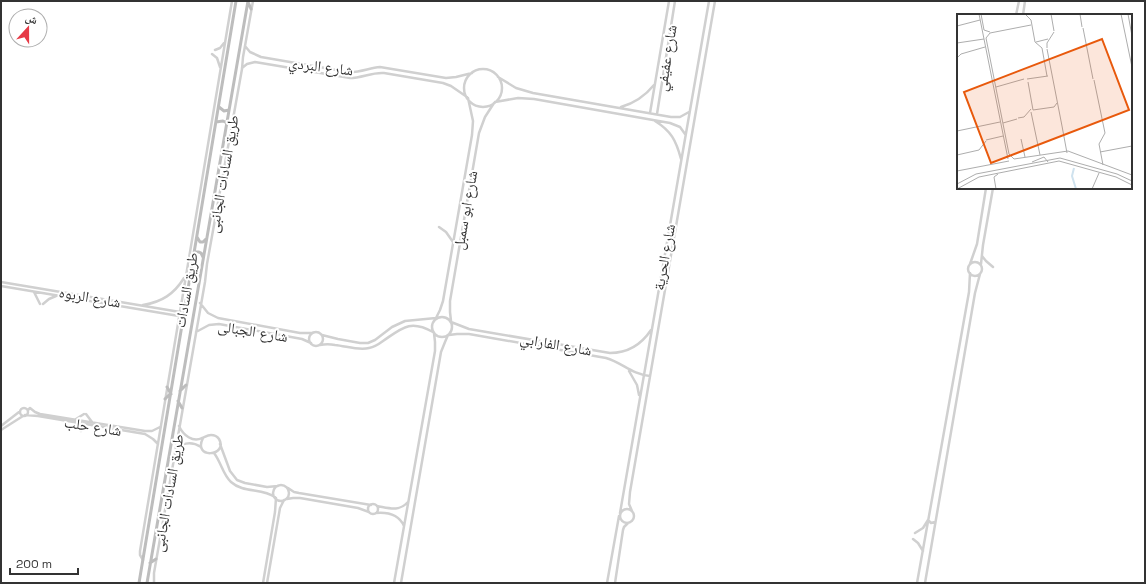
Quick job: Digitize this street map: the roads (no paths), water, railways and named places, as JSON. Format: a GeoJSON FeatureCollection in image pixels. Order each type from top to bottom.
{"type":"FeatureCollection","features":[{"type":"Feature","properties":{"kind":"main road"},"geometry":{"type":"LineString","coordinates":[[248,1],[251,9]]}},
{"type":"Feature","properties":{"kind":"main road","name":"طريق السادات"},"geometry":{"type":"LineString","coordinates":[[147,583],[248,1]]}},
{"type":"Feature","properties":{"kind":"main road"},"geometry":{"type":"LineString","coordinates":[[231,3],[236,3]]}},
{"type":"Feature","properties":{"kind":"main road","name":"طريق السادات"},"geometry":{"type":"LineString","coordinates":[[139,583],[236,3]]}},
{"type":"Feature","properties":{"kind":"main road"},"geometry":{"type":"LineString","coordinates":[[235,77],[240,78]]}},
{"type":"Feature","properties":{"kind":"main road"},"geometry":{"type":"LineString","coordinates":[[219,107],[224,111],[229,109]]}},
{"type":"Feature","properties":{"kind":"main road"},"geometry":{"type":"LineString","coordinates":[[216,122],[223,121],[227,123]]}},
{"type":"Feature","properties":{"kind":"main road"},"geometry":{"type":"LineString","coordinates":[[206,154],[211,154]]}},
{"type":"Feature","properties":{"kind":"main road"},"geometry":{"type":"LineString","coordinates":[[198,198],[203,199]]}},
{"type":"Feature","properties":{"kind":"main road"},"geometry":{"type":"LineString","coordinates":[[212,204],[218,206]]}},
{"type":"Feature","properties":{"kind":"main road"},"geometry":{"type":"LineString","coordinates":[[197,237],[200,242],[206,239]]}},
{"type":"Feature","properties":{"kind":"main road"},"geometry":{"type":"LineString","coordinates":[[193,256],[196,252],[199,252],[203,257]]}},
{"type":"Feature","properties":{"kind":"main road"},"geometry":{"type":"LineString","coordinates":[[183,290],[188,291]]}},
{"type":"Feature","properties":{"kind":"main road"},"geometry":{"type":"LineString","coordinates":[[176,336],[179,343]]}},
{"type":"Feature","properties":{"kind":"main road"},"geometry":{"type":"LineString","coordinates":[[180,391],[186,385]]}},
{"type":"Feature","properties":{"kind":"main road"},"geometry":{"type":"LineString","coordinates":[[165,399],[170,394],[167,388]]}},
{"type":"Feature","properties":{"kind":"main road"},"geometry":{"type":"LineString","coordinates":[[178,401],[182,408]]}},
{"type":"Feature","properties":{"kind":"main road"},"geometry":{"type":"LineString","coordinates":[[166,473],[171,470]]}},
{"type":"Feature","properties":{"kind":"main road"},"geometry":{"type":"LineString","coordinates":[[150,563],[156,559]]}},
{"type":"Feature","properties":{"kind":"street","name":"طريق السادات الجانبى"},"geometry":{"type":"LineString","coordinates":[[154,583],[153,576],[171,470],[253,1]]}},
{"type":"Feature","properties":{"kind":"street","name":"شارع عفيفي"},"geometry":{"type":"LineString","coordinates":[[650,113],[669,1]]}},
{"type":"Feature","properties":{"kind":"street","name":"شارع عفيفي"},"geometry":{"type":"LineString","coordinates":[[657,114],[675,1]]}},
{"type":"Feature","properties":{"kind":"street","name":"شارع الحرية"},"geometry":{"type":"LineString","coordinates":[[607,583],[709,1]]}},
{"type":"Feature","properties":{"kind":"street","name":"شارع الحرية"},"geometry":{"type":"LineString","coordinates":[[632,511],[629,495],[715,1]]}},
{"type":"Feature","properties":{"kind":"street"},"geometry":{"type":"LineString","coordinates":[[1016,14],[1019,1]]}},
{"type":"Feature","properties":{"kind":"street"},"geometry":{"type":"LineString","coordinates":[[1023,14],[1025,1]]}},
{"type":"Feature","properties":{"kind":"street","name":"طريق السادات الجانبى"},"geometry":{"type":"LineString","coordinates":[[143,560],[140,553],[160,426],[231,3]]}},
{"type":"Feature","properties":{"kind":"street"},"geometry":{"type":"LineString","coordinates":[[215,50],[220,48],[225,41]]}},
{"type":"Feature","properties":{"kind":"street","name":"شارع البردي"},"geometry":{"type":"LineString","coordinates":[[245,46],[250,52],[257,56],[338,71],[355,72],[380,67],[446,78],[472,73]]}},
{"type":"Feature","properties":{"kind":"street"},"geometry":{"type":"LineString","coordinates":[[212,54],[217,58],[220,69]]}},
{"type":"Feature","properties":{"kind":"street"},"geometry":{"type":"LineString","coordinates":[[282,61],[282,67]]}},
{"type":"Feature","properties":{"kind":"street","name":"شارع البردي"},"geometry":{"type":"LineString","coordinates":[[242,69],[247,64],[255,62],[356,78],[373,73],[380,73],[447,84],[467,97]]}},
{"type":"Feature","properties":{"kind":"street"},"geometry":{"type":"LineString","coordinates":[[686,135],[680,127],[670,123],[528,98],[513,98],[482,106],[474,104],[467,97],[465,84],[472,73],[486,69],[492,71],[510,85],[524,91],[671,117],[680,117],[690,112]]}},
{"type":"Feature","properties":{"kind":"street"},"geometry":{"type":"LineString","coordinates":[[336,76],[338,71]]}},
{"type":"Feature","properties":{"kind":"street"},"geometry":{"type":"LineString","coordinates":[[404,76],[405,71]]}},
{"type":"Feature","properties":{"kind":"street"},"geometry":{"type":"LineString","coordinates":[[697,72],[702,73]]}},
{"type":"Feature","properties":{"kind":"street"},"geometry":{"type":"LineString","coordinates":[[495,102],[502,92],[502,84],[498,77]]}},
{"type":"Feature","properties":{"kind":"street"},"geometry":{"type":"LineString","coordinates":[[619,108],[639,99],[655,84]]}},
{"type":"Feature","properties":{"kind":"street","name":"شارع ابو سمبل"},"geometry":{"type":"LineString","coordinates":[[436,318],[443,302],[473,130],[472,116],[467,97]]}},
{"type":"Feature","properties":{"kind":"street","name":"شارع ابو سمبل"},"geometry":{"type":"LineString","coordinates":[[451,322],[450,301],[480,128],[495,102]]}},
{"type":"Feature","properties":{"kind":"street"},"geometry":{"type":"LineString","coordinates":[[611,113],[612,107]]}},
{"type":"Feature","properties":{"kind":"street"},"geometry":{"type":"LineString","coordinates":[[670,123],[672,120],[671,117]]}},
{"type":"Feature","properties":{"kind":"street"},"geometry":{"type":"LineString","coordinates":[[653,120],[665,128],[673,136],[681,160]]}},
{"type":"Feature","properties":{"kind":"street"},"geometry":{"type":"LineString","coordinates":[[464,184],[470,186]]}},
{"type":"Feature","properties":{"kind":"street"},"geometry":{"type":"LineString","coordinates":[[677,185],[683,186]]}},
{"type":"Feature","properties":{"kind":"street"},"geometry":{"type":"LineString","coordinates":[[918,583],[969,292],[970,273],[968,268],[977,244],[986,189]]}},
{"type":"Feature","properties":{"kind":"street"},"geometry":{"type":"LineString","coordinates":[[925,583],[975,293],[982,270],[981,264],[983,245],[993,189]]}},
{"type":"Feature","properties":{"kind":"street"},"geometry":{"type":"LineString","coordinates":[[439,227],[446,232],[453,242]]}},
{"type":"Feature","properties":{"kind":"street"},"geometry":{"type":"LineString","coordinates":[[668,238],[674,239]]}},
{"type":"Feature","properties":{"kind":"street"},"geometry":{"type":"LineString","coordinates":[[977,244],[980,246],[983,245]]}},
{"type":"Feature","properties":{"kind":"street"},"geometry":{"type":"LineString","coordinates":[[451,254],[458,256]]}},
{"type":"Feature","properties":{"kind":"street"},"geometry":{"type":"LineString","coordinates":[[982,256],[993,267]]}},
{"type":"Feature","properties":{"kind":"street"},"geometry":{"type":"LineString","coordinates":[[970,264],[975,262],[981,264]]}},
{"type":"Feature","properties":{"kind":"street"},"geometry":{"type":"LineString","coordinates":[[970,273],[976,276],[980,274]]}},
{"type":"Feature","properties":{"kind":"street"},"geometry":{"type":"LineString","coordinates":[[140,306],[154,303],[169,296],[186,276]]}},
{"type":"Feature","properties":{"kind":"street","name":"شارع الربوه"},"geometry":{"type":"LineString","coordinates":[[1,282],[180,312]]}},
{"type":"Feature","properties":{"kind":"street","name":"شارع الربوه"},"geometry":{"type":"LineString","coordinates":[[1,286],[179,316]]}},
{"type":"Feature","properties":{"kind":"street"},"geometry":{"type":"LineString","coordinates":[[969,292],[972,291],[975,293]]}},
{"type":"Feature","properties":{"kind":"street"},"geometry":{"type":"LineString","coordinates":[[34,292],[41,304],[56,296]]}},
{"type":"Feature","properties":{"kind":"street","name":"شارع الجبالى"},"geometry":{"type":"LineString","coordinates":[[200,303],[208,313],[218,318],[295,332],[312,333]]}},
{"type":"Feature","properties":{"kind":"street"},"geometry":{"type":"LineString","coordinates":[[161,313],[162,309]]}},
{"type":"Feature","properties":{"kind":"street"},"geometry":{"type":"LineString","coordinates":[[655,312],[661,313]]}},
{"type":"Feature","properties":{"kind":"street"},"geometry":{"type":"LineString","coordinates":[[401,583],[442,348],[452,329],[451,322],[445,316],[405,321],[392,327],[375,340],[368,343],[338,339],[316,332],[312,333],[309,338],[310,343],[314,346],[332,344],[362,349],[379,344],[403,327],[410,325],[421,326],[440,337],[448,335]]}},
{"type":"Feature","properties":{"kind":"street"},"geometry":{"type":"LineString","coordinates":[[394,583],[434,351],[435,342],[432,324],[436,318]]}},
{"type":"Feature","properties":{"kind":"street","name":"شارع الفارابي"},"geometry":{"type":"LineString","coordinates":[[451,322],[470,329],[615,353],[630,349],[643,340],[652,328]]}},
{"type":"Feature","properties":{"kind":"street","name":"شارع الجبالى"},"geometry":{"type":"LineString","coordinates":[[195,332],[209,325],[219,324],[302,339],[310,343]]}},
{"type":"Feature","properties":{"kind":"street","name":"شارع الفارابي"},"geometry":{"type":"LineString","coordinates":[[448,335],[465,334],[598,357],[612,360],[636,373],[650,376]]}},
{"type":"Feature","properties":{"kind":"street"},"geometry":{"type":"LineString","coordinates":[[320,345],[323,340],[322,335]]}},
{"type":"Feature","properties":{"kind":"street"},"geometry":{"type":"LineString","coordinates":[[512,342],[513,336]]}},
{"type":"Feature","properties":{"kind":"street"},"geometry":{"type":"LineString","coordinates":[[598,357],[599,351]]}},
{"type":"Feature","properties":{"kind":"street"},"geometry":{"type":"LineString","coordinates":[[957,362],[963,362]]}},
{"type":"Feature","properties":{"kind":"street"},"geometry":{"type":"LineString","coordinates":[[627,369],[633,376],[637,385],[640,399]]}},
{"type":"Feature","properties":{"kind":"street"},"geometry":{"type":"LineString","coordinates":[[1,426],[20,411],[21,408],[24,407],[29,409],[28,414],[1,430]]}},
{"type":"Feature","properties":{"kind":"street","name":"شارع حلب"},"geometry":{"type":"LineString","coordinates":[[29,409],[38,413],[148,431],[155,430],[160,426]]}},
{"type":"Feature","properties":{"kind":"street"},"geometry":{"type":"LineString","coordinates":[[20,411],[24,416]]}},
{"type":"Feature","properties":{"kind":"street"},"geometry":{"type":"LineString","coordinates":[[76,419],[85,414],[92,422]]}},
{"type":"Feature","properties":{"kind":"street","name":"شارع حلب"},"geometry":{"type":"LineString","coordinates":[[24,416],[74,422],[145,434],[158,444]]}},
{"type":"Feature","properties":{"kind":"street"},"geometry":{"type":"LineString","coordinates":[[74,422],[81,431]]}},
{"type":"Feature","properties":{"kind":"street"},"geometry":{"type":"LineString","coordinates":[[179,426],[187,437],[193,439],[203,438],[208,435],[213,435],[218,438],[230,471],[237,480],[244,483],[267,487],[284,485],[299,493],[371,505],[374,504],[391,509],[398,509],[408,502]]}},
{"type":"Feature","properties":{"kind":"street"},"geometry":{"type":"LineString","coordinates":[[202,447],[201,443],[203,438]]}},
{"type":"Feature","properties":{"kind":"street"},"geometry":{"type":"LineString","coordinates":[[175,449],[182,445],[194,444],[202,447],[203,450],[208,453],[214,453],[219,449],[220,444]]}},
{"type":"Feature","properties":{"kind":"street"},"geometry":{"type":"LineString","coordinates":[[942,448],[948,449]]}},
{"type":"Feature","properties":{"kind":"street"},"geometry":{"type":"LineString","coordinates":[[630,450],[637,451]]}},
{"type":"Feature","properties":{"kind":"street"},"geometry":{"type":"LineString","coordinates":[[214,453],[227,478],[240,488],[266,492],[279,500],[300,498],[358,508],[372,514],[386,513],[394,515],[401,520],[404,526]]}},
{"type":"Feature","properties":{"kind":"street"},"geometry":{"type":"LineString","coordinates":[[415,466],[421,468]]}},
{"type":"Feature","properties":{"kind":"street"},"geometry":{"type":"LineString","coordinates":[[263,583],[275,512],[274,491],[278,486]]}},
{"type":"Feature","properties":{"kind":"street"},"geometry":{"type":"LineString","coordinates":[[267,583],[280,508],[289,494],[288,488]]}},
{"type":"Feature","properties":{"kind":"street"},"geometry":{"type":"LineString","coordinates":[[623,494],[626,497],[629,495]]}},
{"type":"Feature","properties":{"kind":"street"},"geometry":{"type":"LineString","coordinates":[[369,512],[369,507],[371,505]]}},
{"type":"Feature","properties":{"kind":"street"},"geometry":{"type":"LineString","coordinates":[[376,513],[378,511],[377,506]]}},
{"type":"Feature","properties":{"kind":"street"},"geometry":{"type":"LineString","coordinates":[[615,583],[624,527],[634,519],[634,514],[632,511],[625,508],[619,515],[622,522],[628,523]]}},
{"type":"Feature","properties":{"kind":"street"},"geometry":{"type":"LineString","coordinates":[[928,520],[932,523],[936,521]]}},
{"type":"Feature","properties":{"kind":"street"},"geometry":{"type":"LineString","coordinates":[[915,532],[923,528],[928,520]]}},
{"type":"Feature","properties":{"kind":"street"},"geometry":{"type":"LineString","coordinates":[[616,533],[619,532],[622,534]]}},
{"type":"Feature","properties":{"kind":"street"},"geometry":{"type":"LineString","coordinates":[[913,539],[920,545],[923,551]]}},
{"type":"Feature","properties":{"kind":"street"},"geometry":{"type":"LineString","coordinates":[[399,554],[406,555]]}},
{"type":"Feature","properties":{"kind":"street"},"geometry":{"type":"LineString","coordinates":[[922,558],[926,556],[929,559]]}}]}
